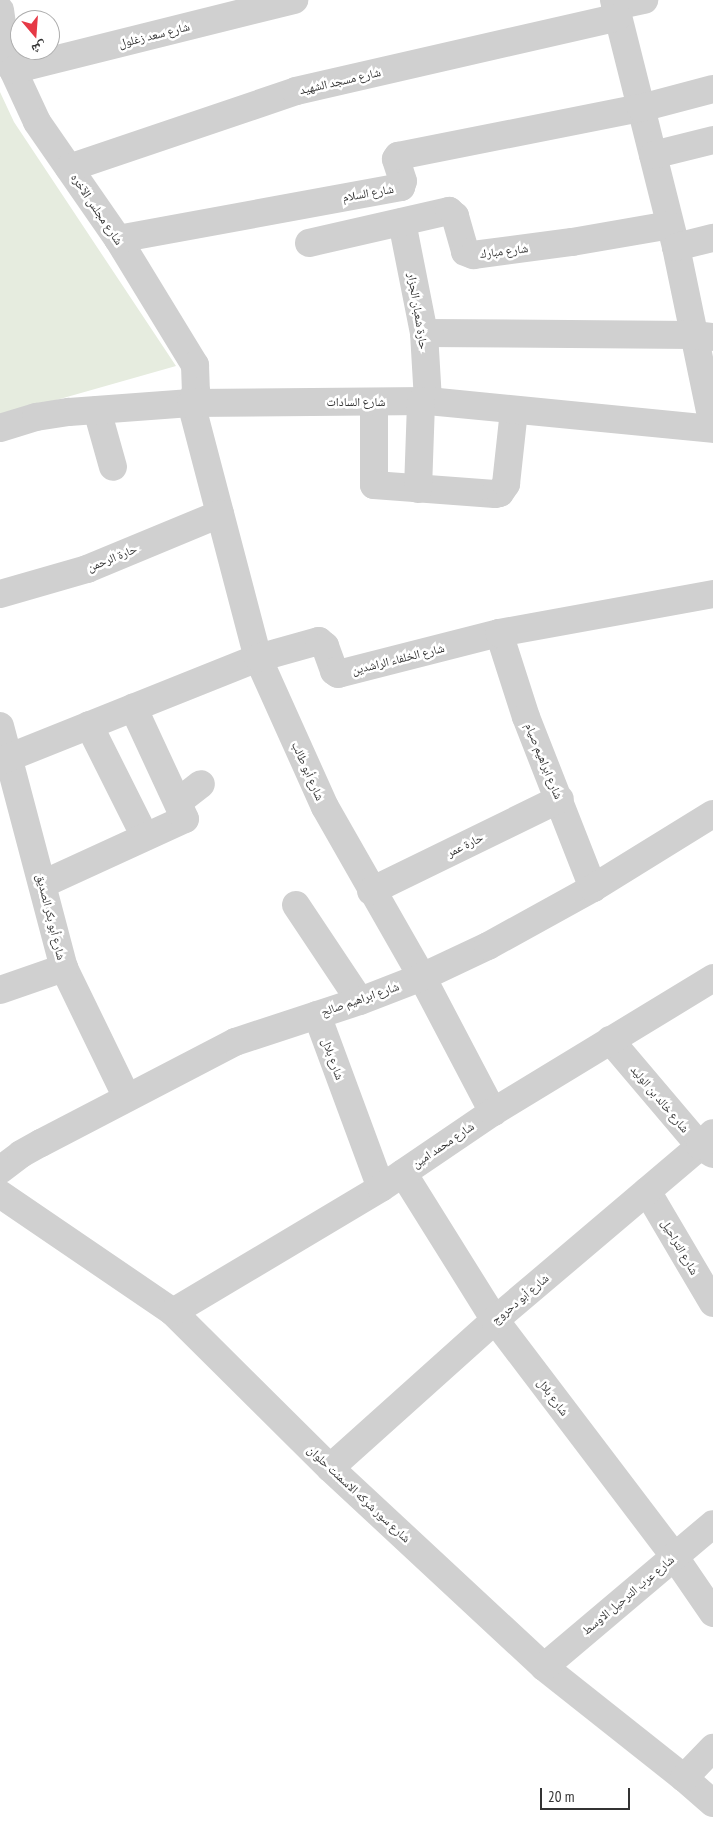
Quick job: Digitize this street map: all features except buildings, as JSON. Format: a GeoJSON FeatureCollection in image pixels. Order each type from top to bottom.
{"type":"FeatureCollection","features":[{"type":"Feature","properties":{"kind":"street","name":"شارع سعد زغلول"},"geometry":{"type":"LineString","coordinates":[[13,70],[294,0]]}},
{"type":"Feature","properties":{"kind":"street","name":"شارع مسجد الشهيد"},"geometry":{"type":"LineString","coordinates":[[69,168],[296,91],[644,0]]}},
{"type":"Feature","properties":{"kind":"street"},"geometry":{"type":"LineString","coordinates":[[616,8],[673,236],[703,336],[713,427]]}},
{"type":"Feature","properties":{"kind":"street","name":"شارع مجلس الآخره"},"geometry":{"type":"LineString","coordinates":[[0,10],[4,38],[13,70],[37,122],[118,239],[195,365],[197,384],[191,403]]}},
{"type":"Feature","properties":{"kind":"street"},"geometry":{"type":"LineString","coordinates":[[641,108],[713,89]]}},
{"type":"Feature","properties":{"kind":"street","name":"شارع السلام"},"geometry":{"type":"LineString","coordinates":[[118,239],[401,187],[403,181],[396,159],[398,156],[641,108]]}},
{"type":"Feature","properties":{"kind":"street"},"geometry":{"type":"LineString","coordinates":[[652,155],[713,140]]}},
{"type":"Feature","properties":{"kind":"street","name":"شارع مبارك"},"geometry":{"type":"LineString","coordinates":[[309,243],[449,211],[455,216],[465,252],[473,254],[589,240],[673,236]]}},
{"type":"Feature","properties":{"kind":"street","name":"حارة شعبان الجزار"},"geometry":{"type":"LineString","coordinates":[[402,222],[424,334],[424,401],[418,489]]}},
{"type":"Feature","properties":{"kind":"street"},"geometry":{"type":"LineString","coordinates":[[673,236],[713,238]]}},
{"type":"Feature","properties":{"kind":"street"},"geometry":{"type":"LineString","coordinates":[[424,334],[703,336]]}},
{"type":"Feature","properties":{"kind":"street","name":"شارع السادات"},"geometry":{"type":"LineString","coordinates":[[0,428],[36,416],[191,403],[424,401],[713,427]]}},
{"type":"Feature","properties":{"kind":"street"},"geometry":{"type":"LineString","coordinates":[[374,402],[372,483],[376,486],[500,494],[506,484],[514,410]]}},
{"type":"Feature","properties":{"kind":"street","name":"شارع أبو طالب"},"geometry":{"type":"LineString","coordinates":[[191,403],[258,658],[325,807],[371,891],[422,977],[493,1112]]}},
{"type":"Feature","properties":{"kind":"street"},"geometry":{"type":"LineString","coordinates":[[97,410],[113,467]]}},
{"type":"Feature","properties":{"kind":"street","name":"حارة الرحمن"},"geometry":{"type":"LineString","coordinates":[[0,594],[87,569],[220,514]]}},
{"type":"Feature","properties":{"kind":"street","name":"شارع الخلفاء الراشدين"},"geometry":{"type":"LineString","coordinates":[[5,759],[258,658],[319,641],[325,646],[334,671],[338,674],[499,633],[713,594]]}},
{"type":"Feature","properties":{"kind":"street","name":"شارع ابراهيم صيام"},"geometry":{"type":"LineString","coordinates":[[499,633],[526,717],[560,799],[593,888]]}},
{"type":"Feature","properties":{"kind":"street"},"geometry":{"type":"LineString","coordinates":[[43,884],[185,819],[133,707]]}},
{"type":"Feature","properties":{"kind":"street"},"geometry":{"type":"LineString","coordinates":[[88,725],[145,837]]}},
{"type":"Feature","properties":{"kind":"street","name":"شارع أبو بكر الصديق"},"geometry":{"type":"LineString","coordinates":[[0,726],[5,759],[43,884],[64,968],[127,1098]]}},
{"type":"Feature","properties":{"kind":"street"},"geometry":{"type":"LineString","coordinates":[[178,802],[201,784]]}},
{"type":"Feature","properties":{"kind":"street","name":"حارة عمر"},"geometry":{"type":"LineString","coordinates":[[371,891],[560,799]]}},
{"type":"Feature","properties":{"kind":"street","name":"شارع ابراهيم صالح"},"geometry":{"type":"LineString","coordinates":[[0,1170],[20,1154],[235,1042],[360,1001],[422,977],[488,946],[593,888],[713,814]]}},
{"type":"Feature","properties":{"kind":"street"},"geometry":{"type":"LineString","coordinates":[[296,905],[360,1001]]}},
{"type":"Feature","properties":{"kind":"street"},"geometry":{"type":"LineString","coordinates":[[0,990],[64,968]]}},
{"type":"Feature","properties":{"kind":"street","name":"شارع محمد امين"},"geometry":{"type":"LineString","coordinates":[[173,1312],[392,1180],[493,1112],[713,978]]}},
{"type":"Feature","properties":{"kind":"street","name":"شارع بلال"},"geometry":{"type":"LineString","coordinates":[[317,1015],[392,1180],[495,1320],[674,1556],[713,1613]]}},
{"type":"Feature","properties":{"kind":"street","name":"شارع خالد بن الوليد"},"geometry":{"type":"LineString","coordinates":[[610,1040],[709,1144]]}},
{"type":"Feature","properties":{"kind":"street","name":"شارع أبو دحروج"},"geometry":{"type":"LineString","coordinates":[[330,1468],[495,1320],[647,1191],[709,1144]]}},
{"type":"Feature","properties":{"kind":"street","name":"شارع التراحيل"},"geometry":{"type":"LineString","coordinates":[[647,1191],[713,1303]]}},
{"type":"Feature","properties":{"kind":"street","name":"شارع سور شركه الاسمنت حلوان"},"geometry":{"type":"LineString","coordinates":[[0,1194],[173,1312],[330,1468],[544,1667],[713,1803]]}},
{"type":"Feature","properties":{"kind":"street","name":"شارع عرب الترحيل الاوسط"},"geometry":{"type":"LineString","coordinates":[[544,1667],[713,1524]]}},
{"type":"Feature","properties":{"kind":"street"},"geometry":{"type":"LineString","coordinates":[[684,1778],[713,1748]]}},
{"type":"Feature","properties":{"kind":"shaded area"},"geometry":{"type":"Polygon","coordinates":[[[0,92],[14,122],[176,366],[0,416],[0,92]]]}}]}
